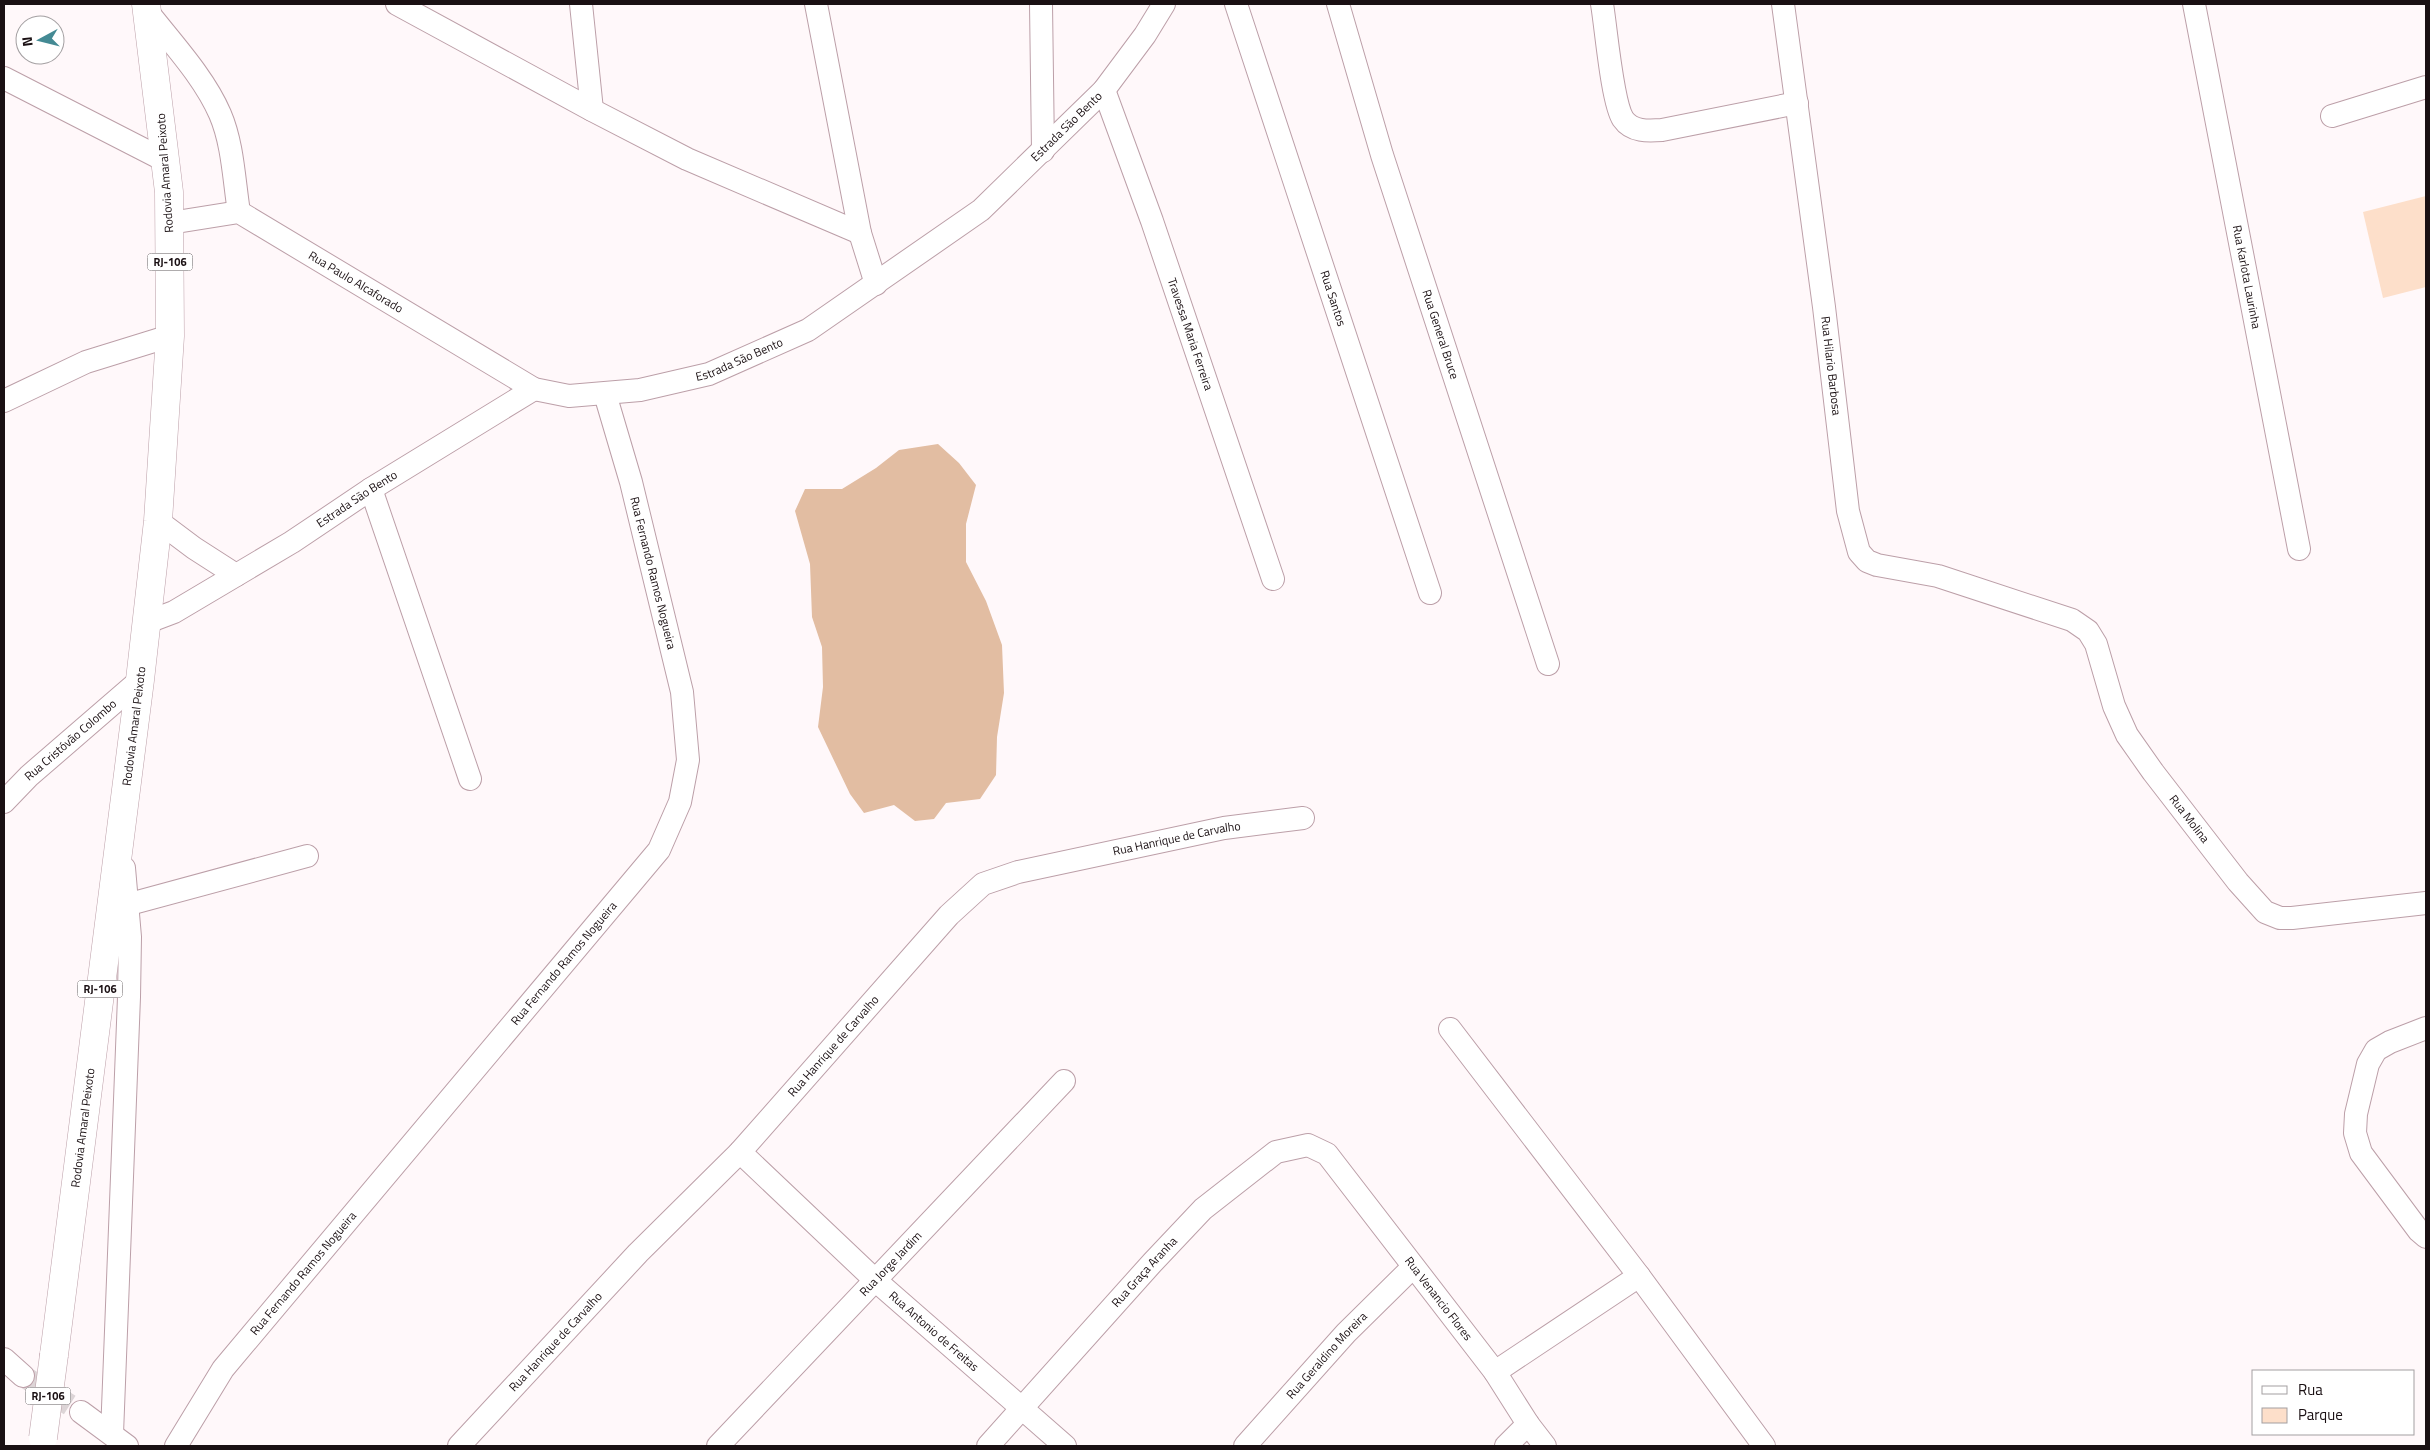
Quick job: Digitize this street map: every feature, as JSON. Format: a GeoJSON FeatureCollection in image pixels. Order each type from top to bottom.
{"type":"FeatureCollection","features":[{"type":"Feature","properties":{"kind":"highway","name":"Rodovia Amaral Peixoto"},"geometry":{"type":"LineString","coordinates":[[42,1442],[140,680],[158,521],[170,336],[170,223],[166,161],[146,7]]}},
{"type":"Feature","properties":{"kind":"street"},"geometry":{"type":"LineString","coordinates":[[396,4],[687,159],[860,233]]}},
{"type":"Feature","properties":{"kind":"street"},"geometry":{"type":"LineString","coordinates":[[582,4],[592,110]]}},
{"type":"Feature","properties":{"kind":"street"},"geometry":{"type":"LineString","coordinates":[[816,4],[860,233],[876,284]]}},
{"type":"Feature","properties":{"kind":"street"},"geometry":{"type":"LineString","coordinates":[[1040,4],[1043,151]]}},
{"type":"Feature","properties":{"kind":"street","name":"Estrada São Bento"},"geometry":{"type":"LineString","coordinates":[[146,623],[174,612],[292,542],[372,489],[534,388],[568,396],[640,390],[709,374],[808,330],[981,210],[1104,90],[1145,35],[1164,4]]}},
{"type":"Feature","properties":{"kind":"street","name":"Rua Santos"},"geometry":{"type":"LineString","coordinates":[[1236,4],[1430,594]]}},
{"type":"Feature","properties":{"kind":"street","name":"Rua General Bruce"},"geometry":{"type":"LineString","coordinates":[[1338,4],[1382,155],[1548,664]]}},
{"type":"Feature","properties":{"kind":"street"},"geometry":{"type":"LineString","coordinates":[[1602,4],[1615,95],[1623,119],[1635,128],[1645,131],[1662,130],[1797,103]]}},
{"type":"Feature","properties":{"kind":"street","name":"Rua Hilario Barbosa"},"geometry":{"type":"LineString","coordinates":[[1783,4],[1824,307],[1848,511],[1859,552],[1867,561],[1877,565],[1938,576],[2026,604]]}},
{"type":"Feature","properties":{"kind":"street","name":"Rua Karlota Laurinha"},"geometry":{"type":"LineString","coordinates":[[2194,4],[2299,549]]}},
{"type":"Feature","properties":{"kind":"street"},"geometry":{"type":"LineString","coordinates":[[146,7],[193,71],[220,113],[226,130],[239,212],[170,223]]}},
{"type":"Feature","properties":{"kind":"street"},"geometry":{"type":"LineString","coordinates":[[4,78],[166,161]]}},
{"type":"Feature","properties":{"kind":"street"},"geometry":{"type":"LineString","coordinates":[[2332,116],[2426,87]]}},
{"type":"Feature","properties":{"kind":"street","name":"Travessa Maria Ferreira"},"geometry":{"type":"LineString","coordinates":[[1104,90],[1152,221],[1273,578]]}},
{"type":"Feature","properties":{"kind":"street","name":"Rua Paulo Alcaforado"},"geometry":{"type":"LineString","coordinates":[[239,212],[534,388]]}},
{"type":"Feature","properties":{"kind":"street"},"geometry":{"type":"LineString","coordinates":[[4,401],[86,362],[170,336]]}},
{"type":"Feature","properties":{"kind":"street","name":"Rua Fernando Ramos Nogueira"},"geometry":{"type":"LineString","coordinates":[[176,1446],[223,1369],[659,850],[680,802],[688,760],[682,692],[633,492],[605,394]]}},
{"type":"Feature","properties":{"kind":"street"},"geometry":{"type":"LineString","coordinates":[[372,489],[470,779]]}},
{"type":"Feature","properties":{"kind":"street"},"geometry":{"type":"LineString","coordinates":[[158,521],[194,548],[236,574]]}},
{"type":"Feature","properties":{"kind":"street","name":"Rua Molina"},"geometry":{"type":"LineString","coordinates":[[2026,604],[2072,620],[2088,631],[2096,644],[2114,706],[2128,734],[2153,772],[2232,875],[2265,912],[2280,918],[2292,918],[2426,903]]}},
{"type":"Feature","properties":{"kind":"street","name":"Rua Cristóvão Colombo"},"geometry":{"type":"LineString","coordinates":[[4,802],[29,776],[140,680]]}},
{"type":"Feature","properties":{"kind":"street","name":"Rua Hanrique de Carvalho"},"geometry":{"type":"LineString","coordinates":[[459,1446],[638,1253],[740,1152],[949,914],[983,884],[1018,872],[1185,835],[1303,818]]}},
{"type":"Feature","properties":{"kind":"street"},"geometry":{"type":"LineString","coordinates":[[120,1440],[130,937],[126,905],[121,820]]}},
{"type":"Feature","properties":{"kind":"street"},"geometry":{"type":"LineString","coordinates":[[126,905],[307,856]]}},
{"type":"Feature","properties":{"kind":"street"},"geometry":{"type":"LineString","coordinates":[[2426,1028],[2390,1042],[2376,1050],[2368,1064],[2356,1114],[2355,1133],[2362,1152],[2419,1231],[2426,1237]]}},
{"type":"Feature","properties":{"kind":"street"},"geometry":{"type":"LineString","coordinates":[[1450,1029],[1639,1276],[1764,1446]]}},
{"type":"Feature","properties":{"kind":"street","name":"Rua Jorge Jardim"},"geometry":{"type":"LineString","coordinates":[[718,1446],[1064,1081]]}},
{"type":"Feature","properties":{"kind":"street","name":"Rua Graça Aranha"},"geometry":{"type":"LineString","coordinates":[[988,1446],[1203,1209],[1276,1152],[1308,1145],[1327,1154]]}},
{"type":"Feature","properties":{"kind":"street","name":"Rua Antonio de Freitas"},"geometry":{"type":"LineString","coordinates":[[740,1152],[875,1280],[1024,1408],[1065,1446]]}},
{"type":"Feature","properties":{"kind":"street","name":"Rua Venancio Flores"},"geometry":{"type":"LineString","coordinates":[[1327,1154],[1495,1372],[1528,1424],[1545,1446]]}},
{"type":"Feature","properties":{"kind":"street","name":"Rua Geraldino Moreira"},"geometry":{"type":"LineString","coordinates":[[1245,1446],[1346,1333],[1414,1267]]}},
{"type":"Feature","properties":{"kind":"street"},"geometry":{"type":"LineString","coordinates":[[1495,1372],[1639,1276]]}},
{"type":"Feature","properties":{"kind":"street"},"geometry":{"type":"LineString","coordinates":[[4,1359],[23,1376]]}},
{"type":"Feature","properties":{"kind":"street"},"geometry":{"type":"LineString","coordinates":[[81,1412],[120,1440]]}},
{"type":"Feature","properties":{"kind":"street"},"geometry":{"type":"LineString","coordinates":[[1506,1446],[1528,1424]]}},
{"type":"Feature","properties":{"kind":"green space"},"geometry":{"type":"Polygon","coordinates":[[[2426,196],[2426,287],[2383,298],[2363,212],[2426,196]]]}},
{"type":"Feature","properties":{"kind":"shaded area"},"geometry":{"type":"Polygon","coordinates":[[[938,444],[959,463],[976,485],[966,524],[966,562],[986,601],[1002,645],[1004,693],[997,737],[996,775],[980,799],[946,803],[934,819],[915,821],[894,805],[864,813],[850,794],[818,727],[823,687],[822,647],[812,617],[810,564],[795,511],[805,489],[842,489],[876,468],[899,450],[938,444]]]}},
{"type":"Feature","properties":{"kind":"tunnel"},"geometry":{"type":"LineString","coordinates":[[23,1376],[81,1412]]}}]}
